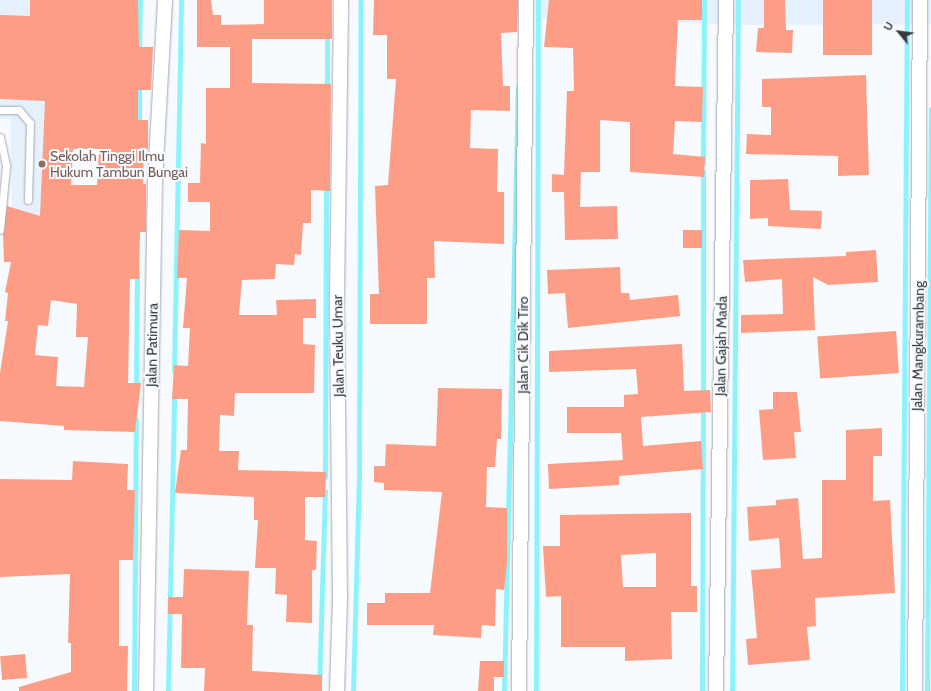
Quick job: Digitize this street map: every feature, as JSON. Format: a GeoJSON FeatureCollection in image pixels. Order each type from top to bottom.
{"type":"FeatureCollection","features":[{"type":"Feature","properties":{"kind":"street","name":"Jalan Patimura"},"geometry":{"type":"LineString","coordinates":[[146,691],[155,180],[165,0]]}},
{"type":"Feature","properties":{"kind":"street","name":"Jalan Teuku Umar"},"geometry":{"type":"LineString","coordinates":[[336,691],[340,599],[337,293],[341,0]]}},
{"type":"Feature","properties":{"kind":"street","name":"Jalan Cik Dik Tiro"},"geometry":{"type":"LineString","coordinates":[[519,691],[526,0]]}},
{"type":"Feature","properties":{"kind":"street","name":"Jalan Gajah Mada"},"geometry":{"type":"LineString","coordinates":[[716,691],[726,0]]}},
{"type":"Feature","properties":{"kind":"street","name":"Jalan Mangkurambang"},"geometry":{"type":"LineString","coordinates":[[915,691],[920,0]]}},
{"type":"Feature","properties":{"kind":"lane"},"geometry":{"type":"LineString","coordinates":[[0,110],[18,110],[30,123],[28,200]]}},
{"type":"Feature","properties":{"kind":"lane"},"geometry":{"type":"LineString","coordinates":[[0,137],[6,166],[0,230]]}},
{"type":"Feature","properties":{"kind":"shaded area","name":"Sekolah Tinggi Ilmu Hukum Tambun Bungai"},"geometry":{"type":"Polygon","coordinates":[[[0,0],[77,0],[72,238],[12,209],[10,118],[0,119],[0,0]]]}},
{"type":"Feature","properties":{"kind":"shaded area"},"geometry":{"type":"Polygon","coordinates":[[[535,0],[931,0],[931,24],[745,25],[536,18],[535,0]]]}},
{"type":"Feature","properties":{"kind":"building"},"geometry":{"type":"Polygon","coordinates":[[[30,0],[138,0],[139,47],[153,47],[151,90],[138,90],[138,120],[148,120],[148,149],[144,149],[143,184],[146,184],[146,232],[140,232],[139,279],[130,279],[128,383],[141,383],[135,432],[64,430],[64,426],[0,421],[0,373],[8,321],[5,321],[8,293],[5,292],[11,262],[4,262],[3,234],[7,206],[40,216],[45,101],[0,99],[0,15],[30,16],[30,0]],[[73,149],[71,185],[97,185],[99,149],[73,149]],[[51,300],[48,326],[38,325],[35,355],[58,357],[56,386],[84,387],[88,337],[76,337],[77,304],[51,300]]]}},
{"type":"Feature","properties":{"kind":"building"},"geometry":{"type":"Polygon","coordinates":[[[197,0],[211,0],[213,15],[221,15],[221,25],[264,24],[264,0],[332,0],[332,39],[252,39],[252,83],[331,84],[330,191],[311,190],[311,223],[303,223],[301,255],[295,254],[294,265],[276,264],[275,279],[242,280],[239,315],[277,315],[276,300],[316,299],[316,318],[303,318],[303,344],[315,345],[314,393],[235,393],[234,416],[220,415],[219,451],[239,451],[238,470],[326,472],[325,497],[305,497],[305,540],[317,541],[316,570],[312,570],[312,623],[286,622],[287,595],[275,594],[276,568],[255,568],[258,520],[254,520],[254,497],[175,493],[181,450],[187,450],[188,399],[172,399],[174,365],[188,366],[190,328],[183,328],[187,278],[177,278],[179,230],[210,231],[210,202],[188,202],[188,183],[200,183],[201,143],[206,144],[206,88],[230,88],[230,47],[197,47],[197,0]]]}},
{"type":"Feature","properties":{"kind":"building"},"geometry":{"type":"Polygon","coordinates":[[[374,0],[518,0],[517,32],[501,33],[503,86],[510,86],[510,111],[471,110],[470,148],[498,149],[497,192],[504,192],[504,244],[434,241],[435,278],[427,278],[427,324],[370,324],[370,294],[379,294],[375,186],[388,185],[396,79],[387,79],[387,35],[373,35],[374,0]]]}},
{"type":"Feature","properties":{"kind":"building"},"geometry":{"type":"Polygon","coordinates":[[[549,0],[702,0],[702,20],[678,20],[675,86],[703,87],[702,122],[675,121],[673,154],[705,157],[704,177],[630,172],[630,122],[600,120],[600,172],[581,172],[580,207],[617,206],[618,239],[565,240],[564,192],[552,192],[552,174],[564,175],[567,91],[574,91],[573,48],[544,47],[549,0]]]}},
{"type":"Feature","properties":{"kind":"building"},"geometry":{"type":"Polygon","coordinates":[[[764,0],[785,0],[786,30],[793,30],[792,53],[756,52],[758,28],[764,28],[764,0]]]}},
{"type":"Feature","properties":{"kind":"building"},"geometry":{"type":"Polygon","coordinates":[[[823,0],[872,0],[872,55],[823,55],[823,0]]]}},
{"type":"Feature","properties":{"kind":"building"},"geometry":{"type":"Polygon","coordinates":[[[866,75],[869,175],[838,176],[838,156],[746,154],[747,134],[771,135],[771,107],[762,107],[762,79],[866,75]]]}},
{"type":"Feature","properties":{"kind":"building"},"geometry":{"type":"Polygon","coordinates":[[[788,179],[790,210],[822,211],[821,229],[768,226],[768,218],[750,219],[750,180],[788,179]]]}},
{"type":"Feature","properties":{"kind":"building"},"geometry":{"type":"Polygon","coordinates":[[[683,230],[702,230],[702,248],[683,248],[683,230]]]}},
{"type":"Feature","properties":{"kind":"building"},"geometry":{"type":"Polygon","coordinates":[[[876,250],[878,282],[828,285],[813,277],[815,330],[741,333],[741,315],[783,314],[782,279],[745,282],[743,260],[846,256],[846,252],[876,250]]]}},
{"type":"Feature","properties":{"kind":"building"},"geometry":{"type":"Polygon","coordinates":[[[620,267],[621,293],[629,293],[630,300],[678,295],[680,316],[568,328],[565,293],[548,294],[547,270],[620,267]]]}},
{"type":"Feature","properties":{"kind":"building"},"geometry":{"type":"Polygon","coordinates":[[[896,331],[899,373],[820,378],[817,337],[896,331]]]}},
{"type":"Feature","properties":{"kind":"building"},"geometry":{"type":"Polygon","coordinates":[[[682,344],[684,391],[710,390],[711,412],[641,417],[643,446],[701,441],[703,469],[619,476],[619,485],[549,489],[548,464],[623,460],[621,433],[567,433],[567,407],[624,407],[624,395],[638,394],[636,369],[549,372],[549,351],[682,344]]]}},
{"type":"Feature","properties":{"kind":"building"},"geometry":{"type":"Polygon","coordinates":[[[438,388],[502,389],[501,439],[497,439],[495,467],[487,467],[486,507],[507,508],[507,564],[504,590],[496,589],[495,626],[482,625],[481,638],[433,635],[434,625],[367,625],[367,603],[385,603],[385,593],[430,593],[442,492],[384,490],[384,483],[374,482],[374,466],[385,466],[386,444],[436,446],[438,388]]]}},
{"type":"Feature","properties":{"kind":"building"},"geometry":{"type":"Polygon","coordinates":[[[773,392],[797,392],[801,432],[794,432],[796,458],[763,460],[759,410],[773,409],[773,392]]]}},
{"type":"Feature","properties":{"kind":"building"},"geometry":{"type":"Polygon","coordinates":[[[882,428],[882,456],[873,456],[873,501],[890,500],[895,593],[815,598],[816,626],[807,627],[810,660],[748,665],[746,639],[757,638],[751,570],[781,568],[779,538],[749,541],[747,507],[776,505],[776,500],[798,498],[803,559],[822,558],[822,480],[846,480],[846,430],[882,428]]]}},
{"type":"Feature","properties":{"kind":"building"},"geometry":{"type":"Polygon","coordinates":[[[73,461],[128,464],[127,490],[135,490],[133,560],[119,560],[119,646],[128,646],[127,691],[19,691],[19,687],[71,672],[71,643],[68,643],[70,574],[0,577],[0,479],[72,480],[73,461]]]}},
{"type":"Feature","properties":{"kind":"building"},"geometry":{"type":"Polygon","coordinates":[[[691,513],[691,586],[697,586],[697,612],[671,612],[672,659],[625,661],[625,647],[561,647],[561,596],[546,597],[543,546],[560,546],[560,515],[691,513]],[[656,553],[621,555],[623,587],[656,587],[656,553]]]}},
{"type":"Feature","properties":{"kind":"building"},"geometry":{"type":"Polygon","coordinates":[[[184,569],[249,571],[247,625],[253,625],[252,671],[322,675],[322,691],[204,691],[205,668],[181,668],[182,614],[168,614],[168,597],[183,597],[184,569]]]}},
{"type":"Feature","properties":{"kind":"building"},"geometry":{"type":"Polygon","coordinates":[[[25,654],[27,678],[2,680],[0,656],[25,654]]]}},
{"type":"Feature","properties":{"kind":"building"},"geometry":{"type":"Polygon","coordinates":[[[480,661],[504,661],[504,677],[494,677],[494,691],[478,691],[480,661]]]}},
{"type":"Feature","properties":{"kind":"waterway"},"geometry":{"type":"LineString","coordinates":[[139,52],[140,0]]}},
{"type":"Feature","properties":{"kind":"waterway"},"geometry":{"type":"LineString","coordinates":[[174,371],[181,0]]}},
{"type":"Feature","properties":{"kind":"waterway"},"geometry":{"type":"LineString","coordinates":[[353,691],[359,478],[361,0]]}},
{"type":"Feature","properties":{"kind":"waterway"},"geometry":{"type":"LineString","coordinates":[[536,691],[538,0]]}},
{"type":"Feature","properties":{"kind":"waterway"},"geometry":{"type":"LineString","coordinates":[[703,163],[704,0]]}},
{"type":"Feature","properties":{"kind":"waterway"},"geometry":{"type":"LineString","coordinates":[[732,691],[738,0]]}},
{"type":"Feature","properties":{"kind":"waterway"},"geometry":{"type":"LineString","coordinates":[[902,691],[907,0]]}},
{"type":"Feature","properties":{"kind":"waterway"},"geometry":{"type":"LineString","coordinates":[[327,33],[327,89]]}},
{"type":"Feature","properties":{"kind":"waterway"},"geometry":{"type":"LineString","coordinates":[[139,84],[139,126]]}},
{"type":"Feature","properties":{"kind":"waterway"},"geometry":{"type":"LineString","coordinates":[[504,691],[518,87]]}},
{"type":"Feature","properties":{"kind":"waterway"},"geometry":{"type":"LineString","coordinates":[[927,691],[931,109]]}},
{"type":"Feature","properties":{"kind":"waterway"},"geometry":{"type":"LineString","coordinates":[[703,171],[703,397]]}},
{"type":"Feature","properties":{"kind":"waterway"},"geometry":{"type":"LineString","coordinates":[[325,477],[326,185]]}},
{"type":"Feature","properties":{"kind":"waterway"},"geometry":{"type":"LineString","coordinates":[[136,388],[137,272]]}},
{"type":"Feature","properties":{"kind":"waterway"},"geometry":{"type":"LineString","coordinates":[[168,691],[174,393]]}},
{"type":"Feature","properties":{"kind":"waterway"},"geometry":{"type":"LineString","coordinates":[[702,691],[703,407]]}},
{"type":"Feature","properties":{"kind":"waterway"},"geometry":{"type":"LineString","coordinates":[[134,691],[136,418]]}},
{"type":"Feature","properties":{"kind":"waterway"},"geometry":{"type":"LineString","coordinates":[[319,691],[325,491]]}},
{"type":"Feature","properties":{"kind":"place","name":"Sekolah Tinggi Ilmu Hukum Tambun Bungai"},"geometry":{"type":"Point","coordinates":[42,164]}}]}
